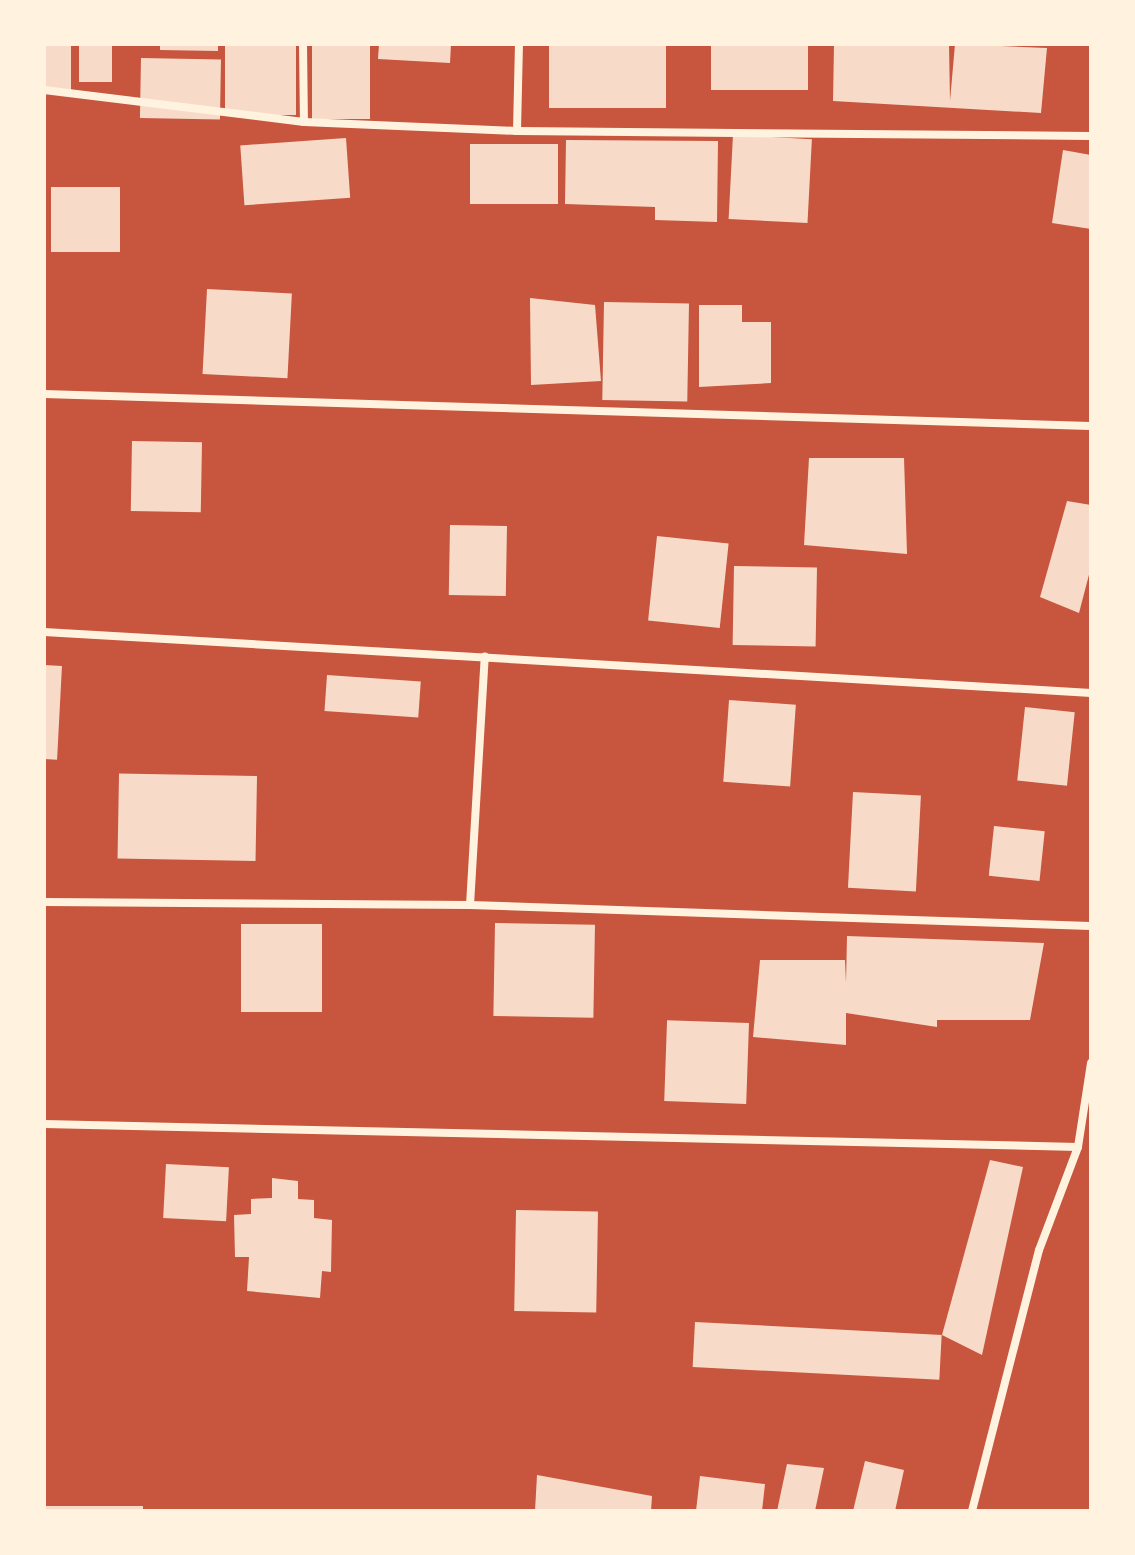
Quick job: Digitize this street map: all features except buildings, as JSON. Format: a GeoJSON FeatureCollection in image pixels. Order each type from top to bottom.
{"type":"FeatureCollection","features":[{"type":"Feature","properties":{"kind":"street"},"geometry":{"type":"LineString","coordinates":[[303,44],[304,122]]}},
{"type":"Feature","properties":{"kind":"street"},"geometry":{"type":"LineString","coordinates":[[517,131],[519,44]]}},
{"type":"Feature","properties":{"kind":"street"},"geometry":{"type":"LineString","coordinates":[[44,90],[304,122],[517,131],[1091,136]]}},
{"type":"Feature","properties":{"kind":"street"},"geometry":{"type":"LineString","coordinates":[[44,394],[1091,426]]}},
{"type":"Feature","properties":{"kind":"street"},"geometry":{"type":"LineString","coordinates":[[44,632],[1091,693]]}},
{"type":"Feature","properties":{"kind":"street"},"geometry":{"type":"LineString","coordinates":[[470,905],[485,656]]}},
{"type":"Feature","properties":{"kind":"street"},"geometry":{"type":"LineString","coordinates":[[44,902],[470,905],[1091,926]]}},
{"type":"Feature","properties":{"kind":"street"},"geometry":{"type":"LineString","coordinates":[[972,1511],[1039,1250],[1078,1147],[1091,1063]]}},
{"type":"Feature","properties":{"kind":"street"},"geometry":{"type":"LineString","coordinates":[[44,1124],[1078,1147]]}}]}
